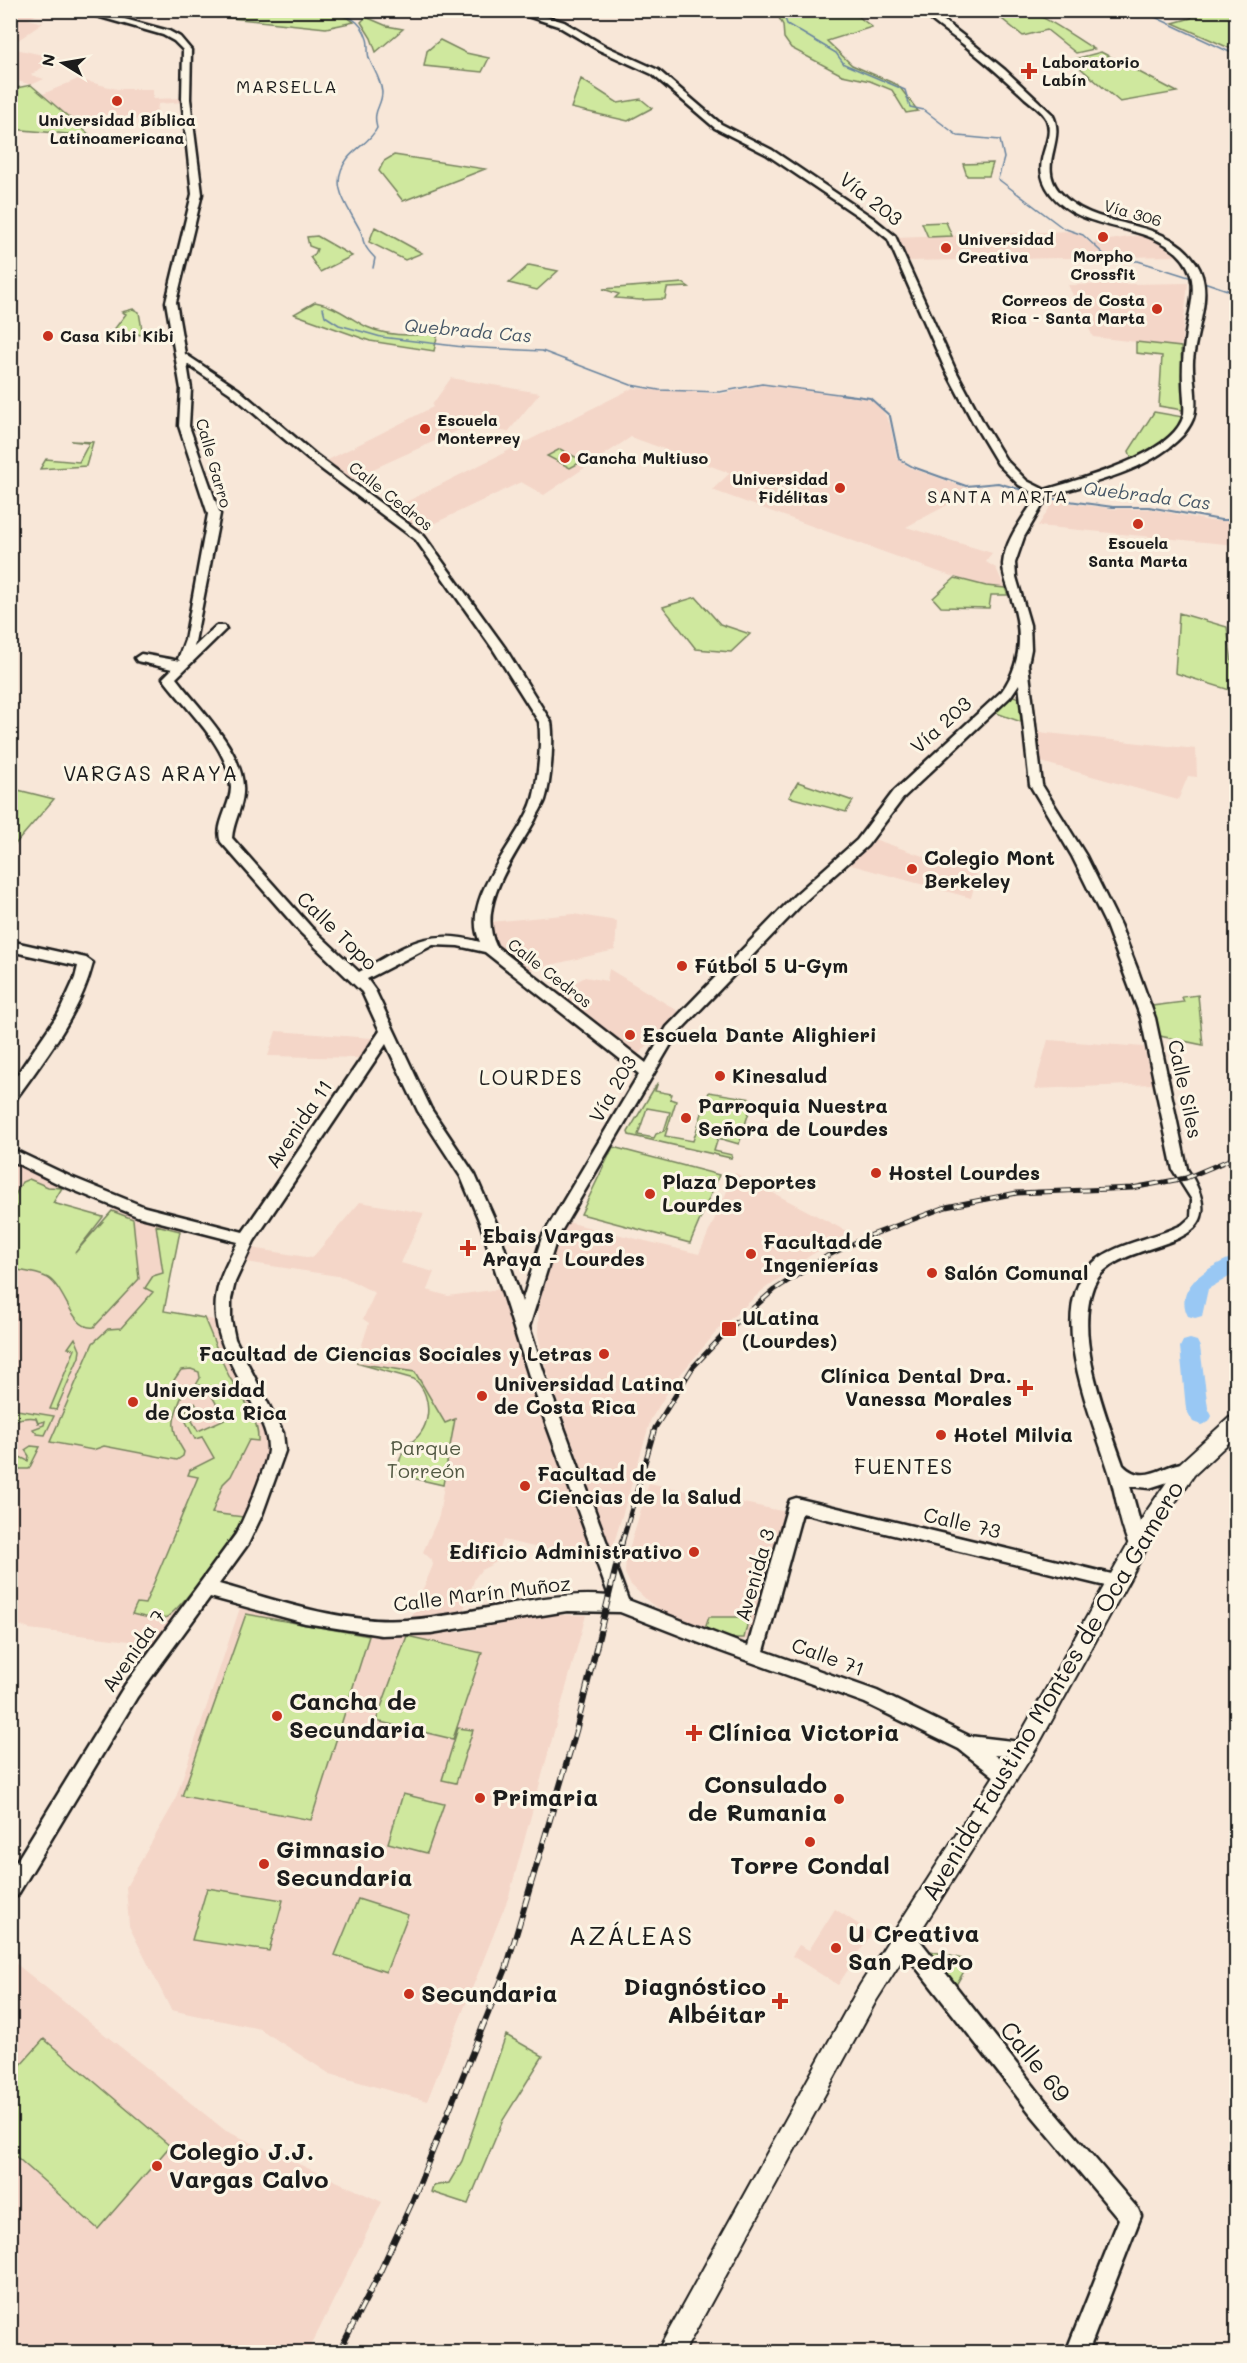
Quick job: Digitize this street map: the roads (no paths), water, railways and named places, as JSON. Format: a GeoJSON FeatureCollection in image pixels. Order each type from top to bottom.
{"type":"FeatureCollection","features":[{"type":"Feature","properties":{"kind":"highway","name":"Avenida Faustino Montes de Oca Gamero"},"geometry":{"type":"LineString","coordinates":[[670,2352],[868,1993],[1008,1775],[1118,1582],[1137,1544],[1187,1469],[1236,1424]]}},
{"type":"Feature","properties":{"kind":"street"},"geometry":{"type":"LineString","coordinates":[[80,10],[166,33],[177,39],[187,50],[186,99],[197,194],[171,302],[182,356]]}},
{"type":"Feature","properties":{"kind":"street","name":"Vía 203"},"geometry":{"type":"LineString","coordinates":[[513,10],[561,24],[602,48],[655,72],[718,126],[769,152],[870,220],[892,238],[950,369],[979,424],[1002,462],[1014,475],[1023,483],[1044,494],[1011,551],[1008,563],[1009,573],[1025,621],[1023,665],[1016,681],[1006,694],[899,794],[862,843],[800,898],[672,1030],[550,1237],[520,1329]]}},
{"type":"Feature","properties":{"kind":"street","name":"Vía 306"},"geometry":{"type":"LineString","coordinates":[[924,10],[1001,70],[1048,115],[1053,130],[1045,161],[1050,186],[1080,212],[1091,218],[1160,236],[1181,253],[1199,280],[1188,352],[1189,415],[1186,425],[1173,440],[1133,464],[1044,494]]}},
{"type":"Feature","properties":{"kind":"street","name":"Calle Garro"},"geometry":{"type":"LineString","coordinates":[[170,678],[181,668],[191,640],[214,514],[184,426],[186,389],[182,356]]}},
{"type":"Feature","properties":{"kind":"street","name":"Calle Cedros"},"geometry":{"type":"LineString","coordinates":[[182,356],[234,391],[312,457],[420,538],[499,648],[545,722],[547,735],[539,800],[494,883],[486,903],[484,936],[490,949],[648,1073]]}},
{"type":"Feature","properties":{"kind":"street"},"geometry":{"type":"LineString","coordinates":[[141,658],[181,668],[220,629]]}},
{"type":"Feature","properties":{"kind":"street","name":"Calle Siles"},"geometry":{"type":"LineString","coordinates":[[1023,665],[1036,784],[1079,856],[1113,925],[1131,971],[1148,1018],[1180,1170],[1192,1186],[1201,1206],[1198,1219],[1185,1232],[1121,1252],[1100,1264],[1086,1283],[1080,1314],[1080,1341],[1099,1419],[1137,1544]]}},
{"type":"Feature","properties":{"kind":"street","name":"Calle Topo"},"geometry":{"type":"LineString","coordinates":[[170,678],[228,753],[233,765],[237,782],[236,802],[225,832],[225,839],[272,896],[320,945],[358,978],[372,998],[425,1111],[468,1175],[489,1225],[520,1329]]}},
{"type":"Feature","properties":{"kind":"street"},"geometry":{"type":"LineString","coordinates":[[1006,694],[1018,695],[1027,700]]}},
{"type":"Feature","properties":{"kind":"street"},"geometry":{"type":"LineString","coordinates":[[358,978],[425,942],[434,940],[460,941],[490,949]]}},
{"type":"Feature","properties":{"kind":"street"},"geometry":{"type":"LineString","coordinates":[[10,946],[86,963],[84,978],[74,998],[10,1096]]}},
{"type":"Feature","properties":{"kind":"street","name":"Avenida 11"},"geometry":{"type":"LineString","coordinates":[[275,1433],[227,1339],[223,1320],[223,1299],[227,1282],[247,1239],[387,1032]]}},
{"type":"Feature","properties":{"kind":"street"},"geometry":{"type":"LineString","coordinates":[[10,1153],[66,1181],[142,1212],[247,1239]]}},
{"type":"Feature","properties":{"kind":"street"},"geometry":{"type":"LineString","coordinates":[[520,1329],[621,1605]]}},
{"type":"Feature","properties":{"kind":"street","name":"Avenida 7"},"geometry":{"type":"LineString","coordinates":[[10,1890],[131,1691],[208,1589],[250,1526],[277,1451],[275,1433]]}},
{"type":"Feature","properties":{"kind":"street"},"geometry":{"type":"LineString","coordinates":[[1115,1467],[1121,1476],[1140,1482],[1154,1480],[1187,1469]]}},
{"type":"Feature","properties":{"kind":"street","name":"Calle 73"},"geometry":{"type":"LineString","coordinates":[[796,1505],[1118,1582]]}},
{"type":"Feature","properties":{"kind":"street","name":"Avenida 3"},"geometry":{"type":"LineString","coordinates":[[754,1655],[796,1505]]}},
{"type":"Feature","properties":{"kind":"street"},"geometry":{"type":"LineString","coordinates":[[229,1595],[227,1580],[237,1557],[236,1549]]}},
{"type":"Feature","properties":{"kind":"street","name":"Calle Marín Muñoz"},"geometry":{"type":"LineString","coordinates":[[208,1589],[340,1621],[403,1628],[558,1604],[606,1602],[621,1605]]}},
{"type":"Feature","properties":{"kind":"street","name":"Calle 71"},"geometry":{"type":"LineString","coordinates":[[621,1605],[871,1697],[965,1743],[1008,1775]]}},
{"type":"Feature","properties":{"kind":"street"},"geometry":{"type":"LineString","coordinates":[[965,1743],[1023,1749]]}},
{"type":"Feature","properties":{"kind":"street","name":"Calle 69"},"geometry":{"type":"LineString","coordinates":[[904,1936],[1037,2106],[1131,2216],[1077,2352]]}},
{"type":"Feature","properties":{"kind":"waterway","name":"Quebrada Cas"},"geometry":{"type":"LineString","coordinates":[[329,10],[347,16],[361,27],[367,39],[369,58],[379,78],[382,92],[376,112],[377,128],[371,137],[348,158],[339,177],[339,186],[345,204],[361,232],[365,245],[375,258],[373,268]]}},
{"type":"Feature","properties":{"kind":"waterway"},"geometry":{"type":"LineString","coordinates":[[782,10],[787,24],[836,53],[844,64],[905,90],[910,107],[924,110],[958,136],[1000,140],[1004,158],[998,179],[1063,228],[1083,235],[1108,258],[1116,261],[1138,261],[1195,279]]}},
{"type":"Feature","properties":{"kind":"waterway"},"geometry":{"type":"LineString","coordinates":[[1140,10],[1236,55]]}},
{"type":"Feature","properties":{"kind":"waterway"},"geometry":{"type":"LineString","coordinates":[[1201,281],[1236,293]]}},
{"type":"Feature","properties":{"kind":"waterway","name":"Quebrada Cas"},"geometry":{"type":"LineString","coordinates":[[323,308],[325,316],[339,325],[381,337],[463,347],[542,351],[631,385],[659,390],[720,392],[762,384],[853,396]]}},
{"type":"Feature","properties":{"kind":"waterway","name":"Quebrada Cas"},"geometry":{"type":"LineString","coordinates":[[842,394],[870,398],[890,416],[899,459],[913,467],[966,486],[998,483],[1033,493]]}},
{"type":"Feature","properties":{"kind":"waterway","name":"Quebrada Cas"},"geometry":{"type":"LineString","coordinates":[[1054,499],[1113,507],[1149,507],[1221,520],[1236,520]]}},
{"type":"Feature","properties":{"kind":"waterway"},"geometry":{"type":"LineString","coordinates":[[1195,1310],[1197,1292],[1201,1284],[1236,1264]]}},
{"type":"Feature","properties":{"kind":"waterway"},"geometry":{"type":"LineString","coordinates":[[1190,1347],[1197,1409],[1201,1416]]}},
{"type":"Feature","properties":{"kind":"railway"},"geometry":{"type":"LineString","coordinates":[[622,1543],[655,1428],[693,1367],[729,1329],[774,1290],[827,1256],[869,1236],[946,1207],[1017,1193],[1132,1188],[1186,1178],[1236,1157]]}},
{"type":"Feature","properties":{"kind":"railway"},"geometry":{"type":"LineString","coordinates":[[339,2352],[379,2274],[412,2202],[506,1969],[576,1731],[622,1542]]}},
{"type":"Feature","properties":{"kind":"place","name":"Laboratorio Labín"},"geometry":{"type":"Point","coordinates":[1029,71]}},
{"type":"Feature","properties":{"kind":"place","name":"Universidad Bíblica Latinoamericana"},"geometry":{"type":"Point","coordinates":[117,101]}},
{"type":"Feature","properties":{"kind":"place","name":"Morpho Crossfit"},"geometry":{"type":"Point","coordinates":[1103,237]}},
{"type":"Feature","properties":{"kind":"place","name":"Universidad Creativa"},"geometry":{"type":"Point","coordinates":[946,248]}},
{"type":"Feature","properties":{"kind":"place","name":"Correos de Costa Rica - Santa Marta"},"geometry":{"type":"Point","coordinates":[1157,309]}},
{"type":"Feature","properties":{"kind":"place","name":"Casa Kibi Kibi"},"geometry":{"type":"Point","coordinates":[48,336]}},
{"type":"Feature","properties":{"kind":"place","name":"Escuela Monterrey"},"geometry":{"type":"Point","coordinates":[425,429]}},
{"type":"Feature","properties":{"kind":"place","name":"Cancha Multiuso"},"geometry":{"type":"Point","coordinates":[565,458]}},
{"type":"Feature","properties":{"kind":"place","name":"Universidad Fidélitas"},"geometry":{"type":"Point","coordinates":[840,488]}},
{"type":"Feature","properties":{"kind":"place","name":"Escuela Santa Marta"},"geometry":{"type":"Point","coordinates":[1138,524]}},
{"type":"Feature","properties":{"kind":"place","name":"Colegio Mont Berkeley"},"geometry":{"type":"Point","coordinates":[912,869]}},
{"type":"Feature","properties":{"kind":"place","name":"Fútbol 5 U-Gym"},"geometry":{"type":"Point","coordinates":[682,966]}},
{"type":"Feature","properties":{"kind":"place","name":"Escuela Dante Alighieri"},"geometry":{"type":"Point","coordinates":[630,1035]}},
{"type":"Feature","properties":{"kind":"place","name":"Kinesalud"},"geometry":{"type":"Point","coordinates":[720,1076]}},
{"type":"Feature","properties":{"kind":"place","name":"Parroquia Nuestra Señora de Lourdes"},"geometry":{"type":"Point","coordinates":[686,1118]}},
{"type":"Feature","properties":{"kind":"place","name":"Hostel Lourdes"},"geometry":{"type":"Point","coordinates":[876,1173]}},
{"type":"Feature","properties":{"kind":"place","name":"Plaza Deportes Lourdes"},"geometry":{"type":"Point","coordinates":[650,1194]}},
{"type":"Feature","properties":{"kind":"place","name":"Ebais Vargas Araya - Lourdes"},"geometry":{"type":"Point","coordinates":[468,1248]}},
{"type":"Feature","properties":{"kind":"place","name":"Facultad de Ingenierías"},"geometry":{"type":"Point","coordinates":[751,1254]}},
{"type":"Feature","properties":{"kind":"place","name":"Salón Comunal"},"geometry":{"type":"Point","coordinates":[932,1273]}},
{"type":"Feature","properties":{"kind":"place","name":"ULatina (Lourdes)"},"geometry":{"type":"Point","coordinates":[729,1329]}},
{"type":"Feature","properties":{"kind":"place","name":"Facultad de Ciencias Sociales y Letras"},"geometry":{"type":"Point","coordinates":[604,1354]}},
{"type":"Feature","properties":{"kind":"place","name":"Clínica Dental Dra. Vanessa Morales"},"geometry":{"type":"Point","coordinates":[1025,1388]}},
{"type":"Feature","properties":{"kind":"place","name":"Universidad Latina de Costa Rica"},"geometry":{"type":"Point","coordinates":[482,1396]}},
{"type":"Feature","properties":{"kind":"place","name":"Universidad de Costa Rica"},"geometry":{"type":"Point","coordinates":[133,1402]}},
{"type":"Feature","properties":{"kind":"place","name":"Hotel Milvia"},"geometry":{"type":"Point","coordinates":[941,1435]}},
{"type":"Feature","properties":{"kind":"place","name":"Facultad de Ciencias de la Salud"},"geometry":{"type":"Point","coordinates":[525,1486]}},
{"type":"Feature","properties":{"kind":"place","name":"Edificio Administrativo"},"geometry":{"type":"Point","coordinates":[694,1552]}},
{"type":"Feature","properties":{"kind":"place","name":"Cancha de Secundaria"},"geometry":{"type":"Point","coordinates":[277,1716]}},
{"type":"Feature","properties":{"kind":"place","name":"Clínica Victoria"},"geometry":{"type":"Point","coordinates":[694,1733]}},
{"type":"Feature","properties":{"kind":"place","name":"Primaria"},"geometry":{"type":"Point","coordinates":[480,1798]}},
{"type":"Feature","properties":{"kind":"place","name":"Consulado de Rumania"},"geometry":{"type":"Point","coordinates":[839,1799]}},
{"type":"Feature","properties":{"kind":"place","name":"Torre Condal"},"geometry":{"type":"Point","coordinates":[810,1842]}},
{"type":"Feature","properties":{"kind":"place","name":"Gimnasio Secundaria"},"geometry":{"type":"Point","coordinates":[264,1864]}},
{"type":"Feature","properties":{"kind":"place","name":"U Creativa San Pedro"},"geometry":{"type":"Point","coordinates":[836,1948]}},
{"type":"Feature","properties":{"kind":"place","name":"Secundaria"},"geometry":{"type":"Point","coordinates":[409,1994]}},
{"type":"Feature","properties":{"kind":"place","name":"Diagnóstico Albéitar"},"geometry":{"type":"Point","coordinates":[780,2001]}},
{"type":"Feature","properties":{"kind":"place","name":"Colegio J.J. Vargas Calvo"},"geometry":{"type":"Point","coordinates":[157,2166]}},
{"type":"Feature","properties":{"kind":"district","name":"MARSELLA"},"geometry":{"type":"Point","coordinates":[287,87]}},
{"type":"Feature","properties":{"kind":"district","name":"SANTA MARTA"},"geometry":{"type":"Point","coordinates":[998,497]}},
{"type":"Feature","properties":{"kind":"district","name":"VARGAS ARAYA"},"geometry":{"type":"Point","coordinates":[151,774]}},
{"type":"Feature","properties":{"kind":"district","name":"LOURDES"},"geometry":{"type":"Point","coordinates":[531,1078]}},
{"type":"Feature","properties":{"kind":"district","name":"FUENTES"},"geometry":{"type":"Point","coordinates":[904,1467]}},
{"type":"Feature","properties":{"kind":"district","name":"AZÁLEAS"},"geometry":{"type":"Point","coordinates":[631,1936]}},
{"type":"Feature","properties":{"kind":"park label","name":"Parque Torreón"},"geometry":{"type":"Point","coordinates":[426,1460]}}]}
